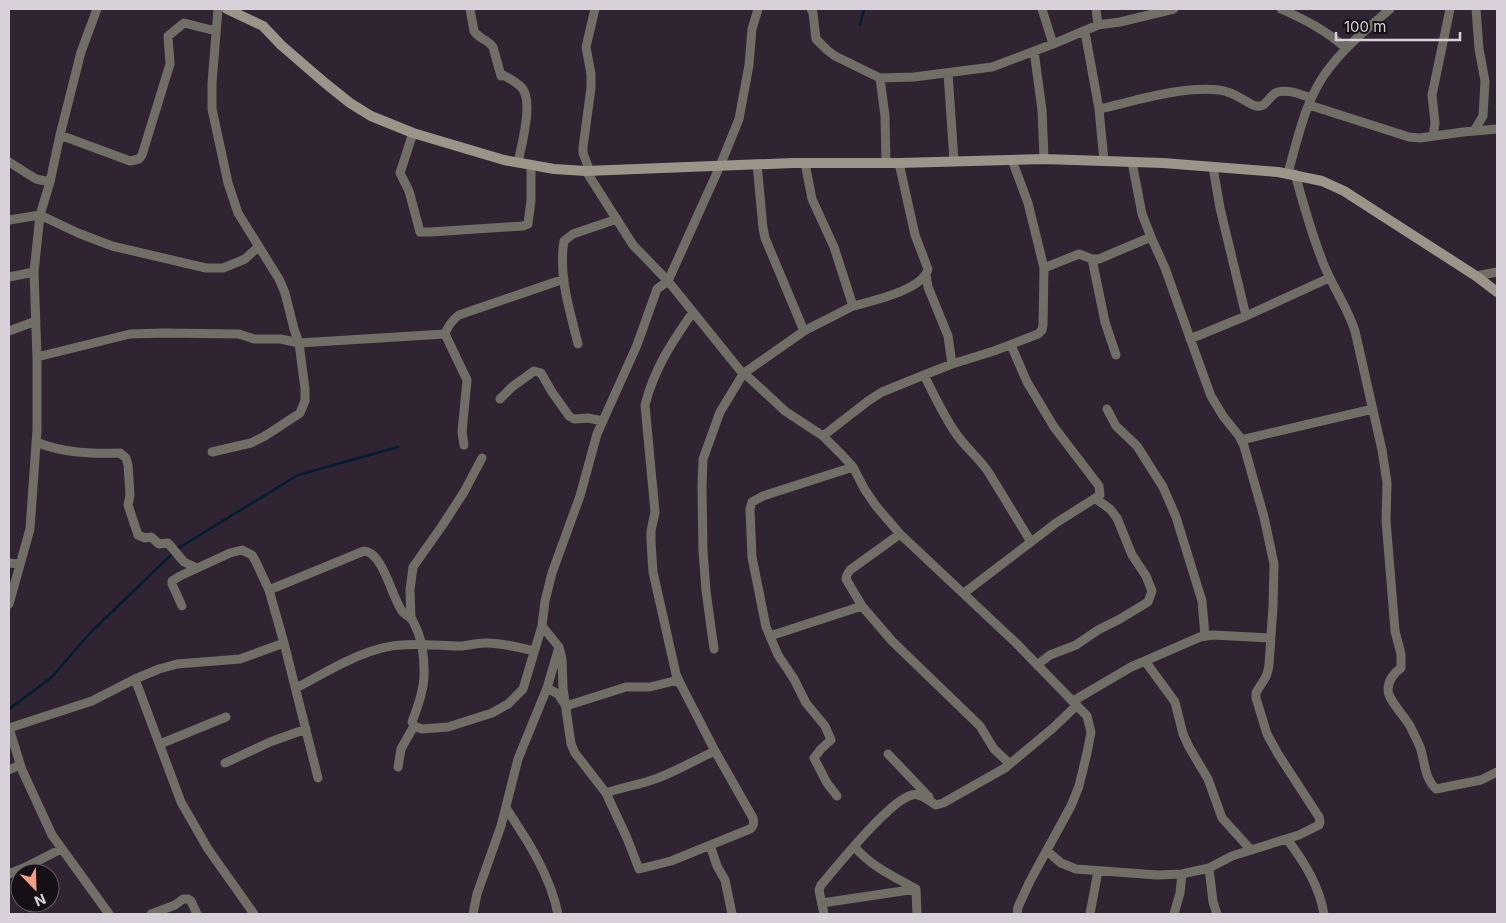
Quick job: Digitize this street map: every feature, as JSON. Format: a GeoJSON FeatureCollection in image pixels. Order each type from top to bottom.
{"type":"FeatureCollection","features":[{"type":"Feature","properties":{"kind":"street"},"geometry":{"type":"LineString","coordinates":[[9,604],[30,529],[36,442],[37,357],[34,272],[40,215],[50,182],[81,52],[97,9]]}},
{"type":"Feature","properties":{"kind":"street"},"geometry":{"type":"LineString","coordinates":[[212,452],[252,442],[265,436],[300,413],[305,401],[299,343],[285,293],[279,279],[238,213],[218,143],[212,109],[212,83],[218,9]]}},
{"type":"Feature","properties":{"kind":"street"},"geometry":{"type":"LineString","coordinates":[[227,9],[263,26],[301,63],[350,103],[371,116],[413,133],[496,158],[531,166],[586,171],[757,164],[1044,159],[1132,162],[1292,174],[1322,181],[1344,190],[1476,276],[1497,292]]}},
{"type":"Feature","properties":{"kind":"street"},"geometry":{"type":"LineString","coordinates":[[470,9],[474,31],[493,47],[501,76],[503,75],[512,80],[526,94],[527,112],[518,163]]}},
{"type":"Feature","properties":{"kind":"street"},"geometry":{"type":"LineString","coordinates":[[595,9],[586,47],[591,74],[591,88],[583,153],[588,166],[586,171],[633,245],[668,281],[744,374],[785,411],[824,436],[852,467],[876,506],[900,534],[1037,664],[1087,716],[1090,732],[1087,753],[1071,806],[1030,881],[1018,907],[1017,914]]}},
{"type":"Feature","properties":{"kind":"street"},"geometry":{"type":"LineString","coordinates":[[414,726],[422,729],[448,727],[492,713],[508,704],[523,689],[542,626],[545,601],[552,573],[580,496],[597,434],[637,345],[657,289],[668,281],[739,119],[749,65],[752,29],[758,9]]}},
{"type":"Feature","properties":{"kind":"street"},"geometry":{"type":"LineString","coordinates":[[811,9],[816,39],[835,56],[880,78],[914,77],[992,67],[1085,32],[1098,25],[1120,22],[1158,11],[1174,9]]}},
{"type":"Feature","properties":{"kind":"street"},"geometry":{"type":"LineString","coordinates":[[1042,9],[1054,44]]}},
{"type":"Feature","properties":{"kind":"street"},"geometry":{"type":"LineString","coordinates":[[1096,9],[1098,25]]}},
{"type":"Feature","properties":{"kind":"street"},"geometry":{"type":"LineString","coordinates":[[1281,9],[1306,20],[1329,34],[1346,48]]}},
{"type":"Feature","properties":{"kind":"street"},"geometry":{"type":"LineString","coordinates":[[1390,9],[1346,48],[1329,68],[1310,102],[1300,128],[1292,174],[1329,278],[1353,324],[1382,450],[1387,483],[1386,520],[1395,631],[1401,668],[1393,673],[1388,687],[1388,694],[1410,725],[1420,748],[1430,783],[1436,789],[1481,780],[1497,772]]}},
{"type":"Feature","properties":{"kind":"street"},"geometry":{"type":"LineString","coordinates":[[1433,136],[1435,123],[1432,95],[1450,9]]}},
{"type":"Feature","properties":{"kind":"street"},"geometry":{"type":"LineString","coordinates":[[1474,131],[1482,116],[1484,82],[1476,9]]}},
{"type":"Feature","properties":{"kind":"street"},"geometry":{"type":"LineString","coordinates":[[60,135],[130,161],[139,159],[142,155],[170,64],[168,36],[184,23],[216,31]]}},
{"type":"Feature","properties":{"kind":"street"},"geometry":{"type":"LineString","coordinates":[[1085,32],[1099,109],[1104,161]]}},
{"type":"Feature","properties":{"kind":"street"},"geometry":{"type":"LineString","coordinates":[[1034,51],[1042,110],[1044,159]]}},
{"type":"Feature","properties":{"kind":"street"},"geometry":{"type":"LineString","coordinates":[[948,73],[954,161]]}},
{"type":"Feature","properties":{"kind":"street"},"geometry":{"type":"LineString","coordinates":[[880,78],[885,116],[886,163]]}},
{"type":"Feature","properties":{"kind":"street"},"geometry":{"type":"LineString","coordinates":[[1099,109],[1183,90],[1220,90],[1236,95],[1260,107],[1265,104],[1270,96],[1278,92],[1289,92],[1310,102],[1409,137],[1420,138],[1497,128]]}},
{"type":"Feature","properties":{"kind":"street"},"geometry":{"type":"LineString","coordinates":[[413,133],[400,173],[409,191],[420,232],[475,230],[528,224],[531,200],[531,166]]}},
{"type":"Feature","properties":{"kind":"street"},"geometry":{"type":"LineString","coordinates":[[824,436],[882,392],[952,364],[994,352],[1038,334],[1042,330],[1044,268],[1028,203],[1012,160]]}},
{"type":"Feature","properties":{"kind":"street"},"geometry":{"type":"LineString","coordinates":[[9,162],[36,179],[50,182]]}},
{"type":"Feature","properties":{"kind":"street"},"geometry":{"type":"LineString","coordinates":[[898,162],[914,235],[928,269],[926,275],[928,287],[948,336],[952,364]]}},
{"type":"Feature","properties":{"kind":"street"},"geometry":{"type":"LineString","coordinates":[[1047,851],[1061,862],[1076,869],[1157,875],[1182,874],[1209,868],[1232,856],[1287,839],[1314,828],[1320,822],[1319,817],[1278,754],[1268,734],[1256,698],[1258,689],[1268,674],[1273,606],[1274,564],[1264,517],[1240,436],[1223,416],[1212,396],[1165,268],[1142,214],[1132,162]]}},
{"type":"Feature","properties":{"kind":"street"},"geometry":{"type":"LineString","coordinates":[[805,163],[812,199],[834,247],[853,306]]}},
{"type":"Feature","properties":{"kind":"street"},"geometry":{"type":"LineString","coordinates":[[757,164],[763,228],[804,331]]}},
{"type":"Feature","properties":{"kind":"street"},"geometry":{"type":"LineString","coordinates":[[1213,167],[1224,225],[1246,316]]}},
{"type":"Feature","properties":{"kind":"street"},"geometry":{"type":"LineString","coordinates":[[9,220],[40,215],[78,233],[112,246],[206,268],[223,268],[233,264],[245,259],[258,247]]}},
{"type":"Feature","properties":{"kind":"street"},"geometry":{"type":"LineString","coordinates":[[578,344],[568,305],[564,279],[562,254],[564,241],[573,234],[616,219]]}},
{"type":"Feature","properties":{"kind":"street"},"geometry":{"type":"LineString","coordinates":[[1044,268],[1079,254],[1092,259],[1107,256],[1151,237]]}},
{"type":"Feature","properties":{"kind":"street"},"geometry":{"type":"LineString","coordinates":[[1092,259],[1102,309],[1116,355]]}},
{"type":"Feature","properties":{"kind":"street"},"geometry":{"type":"LineString","coordinates":[[9,277],[34,272]]}},
{"type":"Feature","properties":{"kind":"street"},"geometry":{"type":"LineString","coordinates":[[1476,276],[1497,272]]}},
{"type":"Feature","properties":{"kind":"street"},"geometry":{"type":"LineString","coordinates":[[714,649],[703,551],[703,458],[720,412],[729,395],[744,374],[804,331],[853,306],[896,294],[910,287],[926,275]]}},
{"type":"Feature","properties":{"kind":"street"},"geometry":{"type":"LineString","coordinates":[[1190,339],[1329,278]]}},
{"type":"Feature","properties":{"kind":"street"},"geometry":{"type":"LineString","coordinates":[[464,445],[462,432],[467,380],[445,334],[448,326],[459,315],[564,279]]}},
{"type":"Feature","properties":{"kind":"street"},"geometry":{"type":"LineString","coordinates":[[542,626],[559,647],[571,744],[575,754],[606,794],[627,838],[639,869],[670,861],[753,827],[753,818],[715,751],[680,683],[653,572],[650,541],[655,512],[645,406],[648,392],[667,350],[693,312]]}},
{"type":"Feature","properties":{"kind":"street"},"geometry":{"type":"LineString","coordinates":[[9,330],[36,321]]}},
{"type":"Feature","properties":{"kind":"street"},"geometry":{"type":"LineString","coordinates":[[37,357],[130,334],[239,334],[254,339],[281,339],[299,343],[445,334]]}},
{"type":"Feature","properties":{"kind":"street"},"geometry":{"type":"LineString","coordinates":[[964,593],[1031,542],[1100,495],[1099,486],[1054,427],[1027,382],[1012,345]]}},
{"type":"Feature","properties":{"kind":"street"},"geometry":{"type":"LineString","coordinates":[[500,399],[512,387],[534,371],[541,372],[569,416],[574,419],[588,418],[603,421]]}},
{"type":"Feature","properties":{"kind":"street"},"geometry":{"type":"LineString","coordinates":[[924,375],[958,437],[976,455],[988,472],[1031,542]]}},
{"type":"Feature","properties":{"kind":"street"},"geometry":{"type":"LineString","coordinates":[[1107,409],[1116,426],[1136,446],[1147,462],[1162,487],[1176,517],[1202,601],[1205,636]]}},
{"type":"Feature","properties":{"kind":"street"},"geometry":{"type":"LineString","coordinates":[[1241,440],[1373,409]]}},
{"type":"Feature","properties":{"kind":"street"},"geometry":{"type":"LineString","coordinates":[[36,442],[51,448],[95,454],[120,453],[124,456],[128,465],[130,495],[128,504],[138,535],[144,538],[151,537],[159,544],[168,543],[184,562],[197,568]]}},
{"type":"Feature","properties":{"kind":"street"},"geometry":{"type":"LineString","coordinates":[[411,619],[410,590],[413,567],[464,492],[482,458]]}},
{"type":"Feature","properties":{"kind":"street"},"geometry":{"type":"LineString","coordinates":[[837,796],[827,783],[814,758],[832,740],[825,726],[806,702],[778,655],[766,627],[752,557],[750,509],[752,502],[763,496],[852,467]]}},
{"type":"Feature","properties":{"kind":"street"},"geometry":{"type":"LineString","coordinates":[[1037,664],[1050,654],[1076,645],[1098,630],[1148,602],[1152,591],[1146,576],[1132,555],[1117,518],[1110,509],[1096,499]]}},
{"type":"Feature","properties":{"kind":"street"},"geometry":{"type":"LineString","coordinates":[[900,534],[850,570],[846,579],[862,606],[892,641],[980,726],[994,749],[1010,764]]}},
{"type":"Feature","properties":{"kind":"street"},"geometry":{"type":"LineString","coordinates":[[182,606],[172,581],[230,553],[242,550],[252,554],[269,590],[318,778]]}},
{"type":"Feature","properties":{"kind":"street"},"geometry":{"type":"LineString","coordinates":[[269,590],[364,551],[368,551],[376,560],[386,575],[402,611],[411,619],[419,634],[424,670],[420,698],[412,722],[414,726],[401,749],[398,767]]}},
{"type":"Feature","properties":{"kind":"street"},"geometry":{"type":"LineString","coordinates":[[180,576],[184,562]]}},
{"type":"Feature","properties":{"kind":"street"},"geometry":{"type":"LineString","coordinates":[[9,563],[19,564]]}},
{"type":"Feature","properties":{"kind":"street"},"geometry":{"type":"LineString","coordinates":[[770,636],[862,606]]}},
{"type":"Feature","properties":{"kind":"street"},"geometry":{"type":"LineString","coordinates":[[824,914],[819,890],[821,885],[876,822],[902,800],[912,794],[918,794],[936,805],[982,781],[1010,764],[1053,728],[1075,703],[1131,667],[1200,637],[1226,635],[1270,638]]}},
{"type":"Feature","properties":{"kind":"street"},"geometry":{"type":"LineString","coordinates":[[109,914],[61,848],[40,811],[20,765],[9,728],[92,701],[159,668],[177,664],[240,659],[284,643]]}},
{"type":"Feature","properties":{"kind":"street"},"geometry":{"type":"LineString","coordinates":[[296,688],[358,656],[400,644],[464,646],[496,643],[534,651]]}},
{"type":"Feature","properties":{"kind":"street"},"geometry":{"type":"LineString","coordinates":[[473,914],[477,894],[501,826],[518,759],[547,688],[559,647]]}},
{"type":"Feature","properties":{"kind":"street"},"geometry":{"type":"LineString","coordinates":[[1145,662],[1175,702],[1183,734],[1208,779],[1222,818],[1252,850]]}},
{"type":"Feature","properties":{"kind":"street"},"geometry":{"type":"LineString","coordinates":[[136,679],[181,802],[208,849],[254,914]]}},
{"type":"Feature","properties":{"kind":"street"},"geometry":{"type":"LineString","coordinates":[[566,706],[626,687],[650,687],[674,682],[680,683]]}},
{"type":"Feature","properties":{"kind":"street"},"geometry":{"type":"LineString","coordinates":[[547,688],[558,694],[566,706]]}},
{"type":"Feature","properties":{"kind":"street"},"geometry":{"type":"LineString","coordinates":[[160,744],[226,717]]}},
{"type":"Feature","properties":{"kind":"street"},"geometry":{"type":"LineString","coordinates":[[225,764],[270,742],[306,729]]}},
{"type":"Feature","properties":{"kind":"street"},"geometry":{"type":"LineString","coordinates":[[606,794],[620,788],[656,779],[715,751]]}},
{"type":"Feature","properties":{"kind":"street"},"geometry":{"type":"LineString","coordinates":[[888,754],[936,805]]}},
{"type":"Feature","properties":{"kind":"street"},"geometry":{"type":"LineString","coordinates":[[9,770],[20,765]]}},
{"type":"Feature","properties":{"kind":"street"},"geometry":{"type":"LineString","coordinates":[[506,808],[543,867],[554,896],[558,914]]}},
{"type":"Feature","properties":{"kind":"street"},"geometry":{"type":"LineString","coordinates":[[1287,839],[1306,866],[1315,885],[1324,914]]}},
{"type":"Feature","properties":{"kind":"street"},"geometry":{"type":"LineString","coordinates":[[710,845],[717,866],[725,880],[732,914]]}},
{"type":"Feature","properties":{"kind":"street"},"geometry":{"type":"LineString","coordinates":[[855,847],[872,864],[916,889]]}},
{"type":"Feature","properties":{"kind":"street"},"geometry":{"type":"LineString","coordinates":[[9,874],[61,848]]}},
{"type":"Feature","properties":{"kind":"street"},"geometry":{"type":"LineString","coordinates":[[1209,868],[1217,914]]}},
{"type":"Feature","properties":{"kind":"street"},"geometry":{"type":"LineString","coordinates":[[1090,914],[1098,871]]}},
{"type":"Feature","properties":{"kind":"street"},"geometry":{"type":"LineString","coordinates":[[1174,914],[1180,893],[1182,874]]}},
{"type":"Feature","properties":{"kind":"street"},"geometry":{"type":"LineString","coordinates":[[822,903],[916,889]]}},
{"type":"Feature","properties":{"kind":"street"},"geometry":{"type":"LineString","coordinates":[[916,889],[917,914]]}},
{"type":"Feature","properties":{"kind":"street"},"geometry":{"type":"LineString","coordinates":[[151,914],[175,905],[183,899],[191,901],[197,914]]}},
{"type":"Feature","properties":{"kind":"waterway"},"geometry":{"type":"LineString","coordinates":[[860,25],[864,9]]}},
{"type":"Feature","properties":{"kind":"waterway"},"geometry":{"type":"LineString","coordinates":[[177,549],[298,475],[398,447]]}},
{"type":"Feature","properties":{"kind":"waterway"},"geometry":{"type":"LineString","coordinates":[[9,709],[51,678],[90,633],[173,553]]}}]}
